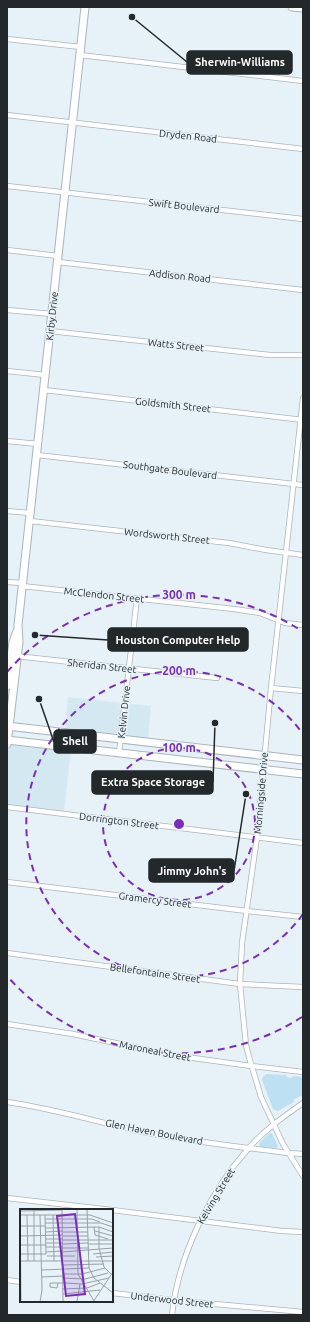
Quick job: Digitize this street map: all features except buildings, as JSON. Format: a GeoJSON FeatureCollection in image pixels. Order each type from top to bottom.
{"type":"FeatureCollection","features":[{"type":"Feature","properties":{"kind":"main road","name":"Kirby Drive"},"geometry":{"type":"LineString","coordinates":[[7,744],[15,656],[13,642],[18,625],[23,585],[85,7]]}},
{"type":"Feature","properties":{"kind":"main road"},"geometry":{"type":"LineString","coordinates":[[292,7],[303,8]]}},
{"type":"Feature","properties":{"kind":"main road","name":"Kirby Drive"},"geometry":{"type":"LineString","coordinates":[[7,686],[15,656]]}},
{"type":"Feature","properties":{"kind":"main road"},"geometry":{"type":"LineString","coordinates":[[8,726],[303,760]]}},
{"type":"Feature","properties":{"kind":"main road"},"geometry":{"type":"LineString","coordinates":[[7,740],[303,774]]}},
{"type":"Feature","properties":{"kind":"street"},"geometry":{"type":"LineString","coordinates":[[7,39],[80,51],[303,81]]}},
{"type":"Feature","properties":{"kind":"street","name":"Dryden Road"},"geometry":{"type":"LineString","coordinates":[[7,115],[303,149]]}},
{"type":"Feature","properties":{"kind":"street","name":"Swift Boulevard"},"geometry":{"type":"LineString","coordinates":[[7,186],[303,219]]}},
{"type":"Feature","properties":{"kind":"street","name":"Addison Road"},"geometry":{"type":"LineString","coordinates":[[7,250],[58,259],[303,290]]}},
{"type":"Feature","properties":{"kind":"street"},"geometry":{"type":"LineString","coordinates":[[7,310],[52,314]]}},
{"type":"Feature","properties":{"kind":"street","name":"Watts Street"},"geometry":{"type":"LineString","coordinates":[[50,331],[270,355],[303,355]]}},
{"type":"Feature","properties":{"kind":"street"},"geometry":{"type":"LineString","coordinates":[[7,371],[45,376]]}},
{"type":"Feature","properties":{"kind":"street","name":"Goldsmith Street"},"geometry":{"type":"LineString","coordinates":[[44,390],[302,419]]}},
{"type":"Feature","properties":{"kind":"street","name":"Morningside Drive"},"geometry":{"type":"LineString","coordinates":[[303,398],[302,419],[271,688],[257,837],[242,943],[240,984],[246,1045],[261,1097],[288,1153],[303,1176]]}},
{"type":"Feature","properties":{"kind":"street"},"geometry":{"type":"LineString","coordinates":[[7,441],[38,444]]}},
{"type":"Feature","properties":{"kind":"street","name":"Southgate Boulevard"},"geometry":{"type":"LineString","coordinates":[[37,455],[303,486]]}},
{"type":"Feature","properties":{"kind":"street"},"geometry":{"type":"LineString","coordinates":[[7,510],[30,513]]}},
{"type":"Feature","properties":{"kind":"street","name":"Wordsworth Street"},"geometry":{"type":"LineString","coordinates":[[30,521],[230,543],[303,555]]}},
{"type":"Feature","properties":{"kind":"street","name":"McClendon Street"},"geometry":{"type":"LineString","coordinates":[[7,582],[260,612],[289,624],[303,625]]}},
{"type":"Feature","properties":{"kind":"street","name":"Kelvin Drive"},"geometry":{"type":"LineString","coordinates":[[119,753],[137,598]]}},
{"type":"Feature","properties":{"kind":"street","name":"Sheridan Street"},"geometry":{"type":"LineString","coordinates":[[15,656],[217,678]]}},
{"type":"Feature","properties":{"kind":"street"},"geometry":{"type":"LineString","coordinates":[[271,688],[303,691]]}},
{"type":"Feature","properties":{"kind":"street","name":"Dorrington Street"},"geometry":{"type":"LineString","coordinates":[[7,807],[303,843]]}},
{"type":"Feature","properties":{"kind":"street","name":"Gramercy Street"},"geometry":{"type":"LineString","coordinates":[[7,882],[303,917]]}},
{"type":"Feature","properties":{"kind":"street","name":"Bellefontaine Street"},"geometry":{"type":"LineString","coordinates":[[7,953],[240,984],[303,987]]}},
{"type":"Feature","properties":{"kind":"street","name":"Maroneal Street"},"geometry":{"type":"LineString","coordinates":[[7,1024],[73,1034],[172,1055],[303,1072]]}},
{"type":"Feature","properties":{"kind":"street","name":"Glen Haven Boulevard"},"geometry":{"type":"LineString","coordinates":[[7,1102],[77,1116],[138,1131],[196,1142],[247,1149],[303,1154]]}},
{"type":"Feature","properties":{"kind":"street","name":"Kelving Street"},"geometry":{"type":"LineString","coordinates":[[172,1315],[174,1300],[186,1256],[200,1220],[221,1185],[247,1149],[273,1124],[303,1103]]}},
{"type":"Feature","properties":{"kind":"street"},"geometry":{"type":"LineString","coordinates":[[7,1198],[103,1209]]}},
{"type":"Feature","properties":{"kind":"street"},"geometry":{"type":"LineString","coordinates":[[113,1210],[282,1231],[303,1232]]}},
{"type":"Feature","properties":{"kind":"street"},"geometry":{"type":"LineString","coordinates":[[7,1280],[20,1282]]}},
{"type":"Feature","properties":{"kind":"street","name":"Underwood Street"},"geometry":{"type":"LineString","coordinates":[[113,1293],[303,1312]]}},
{"type":"Feature","properties":{"kind":"shaded area"},"geometry":{"type":"Polygon","coordinates":[[[68,697],[151,706],[148,740],[65,729],[68,697]]]}},
{"type":"Feature","properties":{"kind":"shaded area"},"geometry":{"type":"Polygon","coordinates":[[[7,743],[71,750],[64,811],[7,804],[7,743]]]}},
{"type":"Feature","properties":{"kind":"shaded area"},"geometry":{"type":"Polygon","coordinates":[[[266,1074],[286,1075],[287,1077],[291,1078],[293,1076],[303,1077],[303,1095],[294,1099],[294,1102],[278,1111],[273,1109],[262,1080],[266,1074]]]}},
{"type":"Feature","properties":{"kind":"shaded area"},"geometry":{"type":"Polygon","coordinates":[[[272,1133],[278,1146],[277,1148],[261,1147],[259,1145],[260,1142],[272,1133]]]}},
{"type":"Feature","properties":{"kind":"place","name":"Sherwin-Williams"},"geometry":{"type":"Point","coordinates":[132,17]}},
{"type":"Feature","properties":{"kind":"place","name":"Houston Computer Help"},"geometry":{"type":"Point","coordinates":[35,635]}},
{"type":"Feature","properties":{"kind":"place","name":"Shell"},"geometry":{"type":"Point","coordinates":[39,699]}},
{"type":"Feature","properties":{"kind":"place","name":"Extra Space Storage"},"geometry":{"type":"Point","coordinates":[215,723]}},
{"type":"Feature","properties":{"kind":"place","name":"Jimmy John's"},"geometry":{"type":"Point","coordinates":[246,794]}}]}
